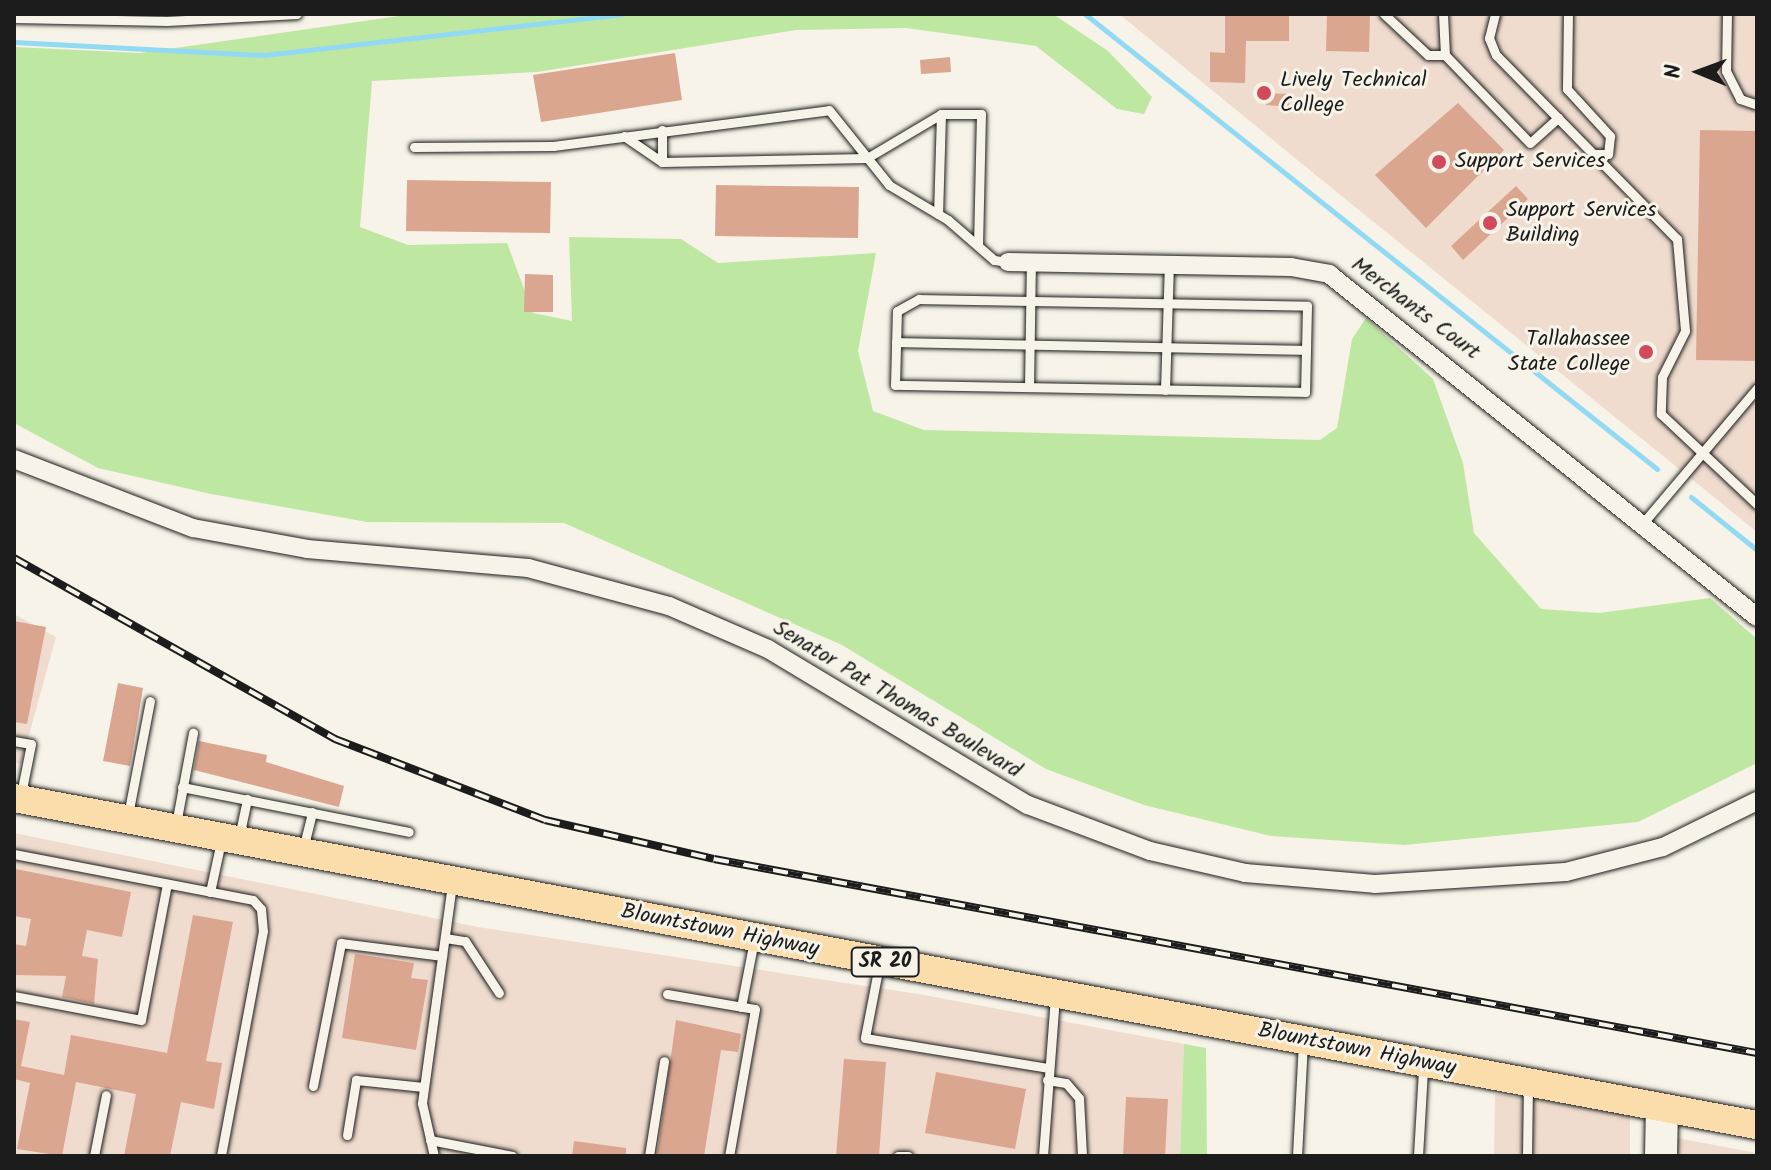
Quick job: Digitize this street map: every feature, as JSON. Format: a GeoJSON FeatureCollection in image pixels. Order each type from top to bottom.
{"type":"FeatureCollection","features":[{"type":"Feature","properties":{"kind":"main road","name":"Blountstown Highway"},"geometry":{"type":"LineString","coordinates":[[17,798],[1757,1125]]}},
{"type":"Feature","properties":{"kind":"street","name":"Merchants Court"},"geometry":{"type":"LineString","coordinates":[[1008,262],[1169,265],[1329,274],[1757,617]]}},
{"type":"Feature","properties":{"kind":"street","name":"Senator Pat Thomas Boulevard"},"geometry":{"type":"LineString","coordinates":[[14,459],[193,528],[307,549],[528,568],[669,606],[768,649],[1028,805],[1150,851],[1245,873],[1375,884],[1566,872],[1672,844],[1757,801]]}},
{"type":"Feature","properties":{"kind":"street"},"geometry":{"type":"LineString","coordinates":[[1654,1156],[1662,1106]]}},
{"type":"Feature","properties":{"kind":"street"},"geometry":{"type":"LineString","coordinates":[[1662,1106],[1668,1156]]}},
{"type":"Feature","properties":{"kind":"lane"},"geometry":{"type":"LineString","coordinates":[[14,18],[297,14]]}},
{"type":"Feature","properties":{"kind":"lane"},"geometry":{"type":"LineString","coordinates":[[1384,14],[1428,55],[1445,55]]}},
{"type":"Feature","properties":{"kind":"lane"},"geometry":{"type":"LineString","coordinates":[[1443,14],[1445,55],[1530,143],[1558,118]]}},
{"type":"Feature","properties":{"kind":"lane"},"geometry":{"type":"LineString","coordinates":[[1495,14],[1490,46],[1677,239],[1685,331],[1659,395],[1672,431],[1757,504]]}},
{"type":"Feature","properties":{"kind":"lane"},"geometry":{"type":"LineString","coordinates":[[1568,14],[1567,89],[1610,136],[1608,154],[1593,154]]}},
{"type":"Feature","properties":{"kind":"lane"},"geometry":{"type":"LineString","coordinates":[[1727,14],[1726,71],[1740,99],[1757,105]]}},
{"type":"Feature","properties":{"kind":"lane"},"geometry":{"type":"LineString","coordinates":[[414,147],[553,146],[814,108],[829,110],[889,185],[1008,262]]}},
{"type":"Feature","properties":{"kind":"lane"},"geometry":{"type":"LineString","coordinates":[[938,214],[941,114]]}},
{"type":"Feature","properties":{"kind":"lane"},"geometry":{"type":"LineString","coordinates":[[624,136],[662,162],[867,158],[941,114],[981,114],[978,245]]}},
{"type":"Feature","properties":{"kind":"lane"},"geometry":{"type":"LineString","coordinates":[[662,130],[662,162]]}},
{"type":"Feature","properties":{"kind":"lane"},"geometry":{"type":"LineString","coordinates":[[1029,387],[1031,263]]}},
{"type":"Feature","properties":{"kind":"lane"},"geometry":{"type":"LineString","coordinates":[[1165,390],[1169,265]]}},
{"type":"Feature","properties":{"kind":"lane"},"geometry":{"type":"LineString","coordinates":[[1031,301],[1307,306],[1305,392],[895,385],[897,311],[907,302],[1031,301]]}},
{"type":"Feature","properties":{"kind":"lane"},"geometry":{"type":"LineString","coordinates":[[896,342],[1306,350]]}},
{"type":"Feature","properties":{"kind":"lane"},"geometry":{"type":"LineString","coordinates":[[1643,523],[1698,454],[1757,388]]}},
{"type":"Feature","properties":{"kind":"lane"},"geometry":{"type":"LineString","coordinates":[[127,819],[150,701]]}},
{"type":"Feature","properties":{"kind":"lane"},"geometry":{"type":"LineString","coordinates":[[175,828],[193,733]]}},
{"type":"Feature","properties":{"kind":"lane"},"geometry":{"type":"LineString","coordinates":[[14,741],[31,744],[17,798]]}},
{"type":"Feature","properties":{"kind":"lane"},"geometry":{"type":"LineString","coordinates":[[182,787],[409,832]]}},
{"type":"Feature","properties":{"kind":"lane"},"geometry":{"type":"LineString","coordinates":[[210,892],[247,799]]}},
{"type":"Feature","properties":{"kind":"lane"},"geometry":{"type":"LineString","coordinates":[[302,852],[312,812]]}},
{"type":"Feature","properties":{"kind":"lane"},"geometry":{"type":"LineString","coordinates":[[14,854],[253,900],[264,922],[221,1156]]}},
{"type":"Feature","properties":{"kind":"lane"},"geometry":{"type":"LineString","coordinates":[[434,1156],[424,1087],[453,881]]}},
{"type":"Feature","properties":{"kind":"lane"},"geometry":{"type":"LineString","coordinates":[[14,996],[141,1020],[167,884]]}},
{"type":"Feature","properties":{"kind":"lane"},"geometry":{"type":"LineString","coordinates":[[445,938],[465,941],[499,993]]}},
{"type":"Feature","properties":{"kind":"lane"},"geometry":{"type":"LineString","coordinates":[[741,1007],[755,938]]}},
{"type":"Feature","properties":{"kind":"lane"},"geometry":{"type":"LineString","coordinates":[[313,1086],[341,943],[442,956]]}},
{"type":"Feature","properties":{"kind":"lane"},"geometry":{"type":"LineString","coordinates":[[879,961],[865,1038],[1048,1068]]}},
{"type":"Feature","properties":{"kind":"lane"},"geometry":{"type":"LineString","coordinates":[[667,994],[755,1009],[729,1156]]}},
{"type":"Feature","properties":{"kind":"lane"},"geometry":{"type":"LineString","coordinates":[[1043,1156],[1055,994]]}},
{"type":"Feature","properties":{"kind":"lane"},"geometry":{"type":"LineString","coordinates":[[1297,1156],[1303,1040]]}},
{"type":"Feature","properties":{"kind":"lane"},"geometry":{"type":"LineString","coordinates":[[649,1156],[664,1061]]}},
{"type":"Feature","properties":{"kind":"lane"},"geometry":{"type":"LineString","coordinates":[[1418,1156],[1423,1062]]}},
{"type":"Feature","properties":{"kind":"lane"},"geometry":{"type":"LineString","coordinates":[[347,1135],[356,1080],[424,1087]]}},
{"type":"Feature","properties":{"kind":"lane"},"geometry":{"type":"LineString","coordinates":[[1047,1080],[1066,1083],[1079,1098],[1082,1156]]}},
{"type":"Feature","properties":{"kind":"lane"},"geometry":{"type":"LineString","coordinates":[[1527,1156],[1528,1082]]}},
{"type":"Feature","properties":{"kind":"lane"},"geometry":{"type":"LineString","coordinates":[[94,1156],[106,1095]]}},
{"type":"Feature","properties":{"kind":"lane"},"geometry":{"type":"LineString","coordinates":[[430,1140],[512,1156]]}},
{"type":"Feature","properties":{"kind":"lane"},"geometry":{"type":"LineString","coordinates":[[898,1156],[908,1156]]}},
{"type":"Feature","properties":{"kind":"shaded area","name":"Tallahassee State College"},"geometry":{"type":"Polygon","coordinates":[[[1119,14],[1757,14],[1757,532],[1312,172],[1119,14]]]}},
{"type":"Feature","properties":{"kind":"shaded area"},"geometry":{"type":"Polygon","coordinates":[[[14,614],[56,637],[21,764],[14,762],[14,614]]]}},
{"type":"Feature","properties":{"kind":"shaded area"},"geometry":{"type":"Polygon","coordinates":[[[14,833],[478,927],[924,995],[1184,1044],[1180,1156],[14,1156],[14,833]]]}},
{"type":"Feature","properties":{"kind":"shaded area"},"geometry":{"type":"Polygon","coordinates":[[[1495,1094],[1630,1113],[1630,1156],[1494,1156],[1495,1094]]]}},
{"type":"Feature","properties":{"kind":"shaded area"},"geometry":{"type":"Polygon","coordinates":[[[1677,1138],[1757,1153],[1757,1156],[1677,1156],[1677,1138]]]}},
{"type":"Feature","properties":{"kind":"green space"},"geometry":{"type":"Polygon","coordinates":[[[413,14],[1053,14],[1108,51],[1152,97],[1144,114],[1117,109],[1036,46],[906,28],[796,30],[537,72],[372,81],[360,227],[408,245],[507,243],[533,313],[572,321],[569,237],[681,239],[718,263],[876,253],[858,351],[873,411],[924,430],[1320,440],[1337,428],[1352,339],[1366,318],[1433,379],[1463,463],[1474,533],[1541,609],[1599,613],[1710,598],[1757,639],[1757,763],[1638,822],[1404,845],[1271,836],[1144,805],[1046,769],[842,645],[564,523],[367,522],[211,494],[98,468],[14,423],[14,47],[140,53],[413,14]]]}},
{"type":"Feature","properties":{"kind":"green space"},"geometry":{"type":"Polygon","coordinates":[[[1184,1044],[1206,1048],[1207,1156],[1180,1156],[1184,1044]]]}},
{"type":"Feature","properties":{"kind":"building"},"geometry":{"type":"Polygon","coordinates":[[[1225,14],[1289,14],[1289,41],[1246,41],[1245,83],[1210,82],[1210,52],[1225,53],[1225,14]]]}},
{"type":"Feature","properties":{"kind":"building"},"geometry":{"type":"Polygon","coordinates":[[[1327,14],[1370,14],[1369,52],[1326,51],[1327,14]]]}},
{"type":"Feature","properties":{"kind":"building"},"geometry":{"type":"Polygon","coordinates":[[[675,53],[682,100],[541,122],[533,75],[675,53]]]}},
{"type":"Feature","properties":{"kind":"building"},"geometry":{"type":"Polygon","coordinates":[[[950,57],[951,72],[921,74],[920,60],[950,57]]]}},
{"type":"Feature","properties":{"kind":"building"},"geometry":{"type":"Polygon","coordinates":[[[1267,93],[1289,94],[1289,107],[1266,105],[1267,93]]]}},
{"type":"Feature","properties":{"kind":"building","name":"Support Services"},"geometry":{"type":"Polygon","coordinates":[[[1458,103],[1504,150],[1426,228],[1375,175],[1458,103]]]}},
{"type":"Feature","properties":{"kind":"building"},"geometry":{"type":"Polygon","coordinates":[[[1700,130],[1757,131],[1757,361],[1696,360],[1700,130]]]}},
{"type":"Feature","properties":{"kind":"building"},"geometry":{"type":"Polygon","coordinates":[[[407,180],[551,182],[550,233],[406,231],[407,180]]]}},
{"type":"Feature","properties":{"kind":"building"},"geometry":{"type":"Polygon","coordinates":[[[716,185],[859,187],[858,238],[715,236],[716,185]]]}},
{"type":"Feature","properties":{"kind":"building","name":"Support Services Building"},"geometry":{"type":"Polygon","coordinates":[[[1516,186],[1528,199],[1463,260],[1451,246],[1516,186]]]}},
{"type":"Feature","properties":{"kind":"building"},"geometry":{"type":"Polygon","coordinates":[[[525,274],[553,275],[553,312],[524,312],[525,274]]]}},
{"type":"Feature","properties":{"kind":"building"},"geometry":{"type":"Polygon","coordinates":[[[14,621],[46,627],[27,724],[14,722],[14,621]]]}},
{"type":"Feature","properties":{"kind":"building"},"geometry":{"type":"Polygon","coordinates":[[[118,683],[143,688],[130,766],[103,761],[118,683]]]}},
{"type":"Feature","properties":{"kind":"building"},"geometry":{"type":"Polygon","coordinates":[[[199,741],[267,755],[266,762],[344,786],[339,807],[194,770],[199,741]]]}},
{"type":"Feature","properties":{"kind":"building"},"geometry":{"type":"Polygon","coordinates":[[[16,869],[131,892],[122,937],[87,930],[82,956],[98,959],[94,1004],[62,997],[66,976],[14,975],[14,944],[26,946],[31,919],[14,916],[16,869]]]}},
{"type":"Feature","properties":{"kind":"building"},"geometry":{"type":"Polygon","coordinates":[[[193,915],[233,922],[206,1061],[222,1063],[214,1109],[181,1102],[170,1156],[124,1156],[136,1094],[76,1082],[62,1156],[17,1149],[30,1083],[14,1079],[14,1019],[30,1022],[21,1066],[64,1075],[71,1035],[167,1053],[193,915]]]}},
{"type":"Feature","properties":{"kind":"building"},"geometry":{"type":"Polygon","coordinates":[[[355,954],[414,963],[411,978],[428,980],[416,1050],[342,1038],[355,954]]]}},
{"type":"Feature","properties":{"kind":"building"},"geometry":{"type":"Polygon","coordinates":[[[676,1020],[741,1034],[738,1052],[721,1050],[704,1156],[657,1156],[676,1020]]]}},
{"type":"Feature","properties":{"kind":"building"},"geometry":{"type":"Polygon","coordinates":[[[844,1059],[886,1062],[879,1156],[836,1156],[844,1059]]]}},
{"type":"Feature","properties":{"kind":"building"},"geometry":{"type":"Polygon","coordinates":[[[936,1072],[1026,1089],[1015,1149],[925,1133],[936,1072]]]}},
{"type":"Feature","properties":{"kind":"building"},"geometry":{"type":"Polygon","coordinates":[[[1126,1097],[1168,1099],[1165,1156],[1123,1156],[1126,1097]]]}},
{"type":"Feature","properties":{"kind":"building"},"geometry":{"type":"Polygon","coordinates":[[[574,1141],[626,1148],[626,1156],[572,1156],[574,1141]]]}},
{"type":"Feature","properties":{"kind":"waterway"},"geometry":{"type":"LineString","coordinates":[[14,42],[264,55],[623,14]]}},
{"type":"Feature","properties":{"kind":"waterway"},"geometry":{"type":"LineString","coordinates":[[1085,14],[1657,469]]}},
{"type":"Feature","properties":{"kind":"waterway"},"geometry":{"type":"LineString","coordinates":[[1691,497],[1757,550]]}},
{"type":"Feature","properties":{"kind":"railway"},"geometry":{"type":"LineString","coordinates":[[14,558],[335,739],[545,820],[714,859],[1757,1053]]}},
{"type":"Feature","properties":{"kind":"place","name":"Lively Technical College"},"geometry":{"type":"Point","coordinates":[1264,93]}},
{"type":"Feature","properties":{"kind":"place","name":"Support Services"},"geometry":{"type":"Point","coordinates":[1439,162]}},
{"type":"Feature","properties":{"kind":"place","name":"Support Services Building"},"geometry":{"type":"Point","coordinates":[1490,223]}},
{"type":"Feature","properties":{"kind":"place","name":"Tallahassee State College"},"geometry":{"type":"Point","coordinates":[1646,352]}}]}
